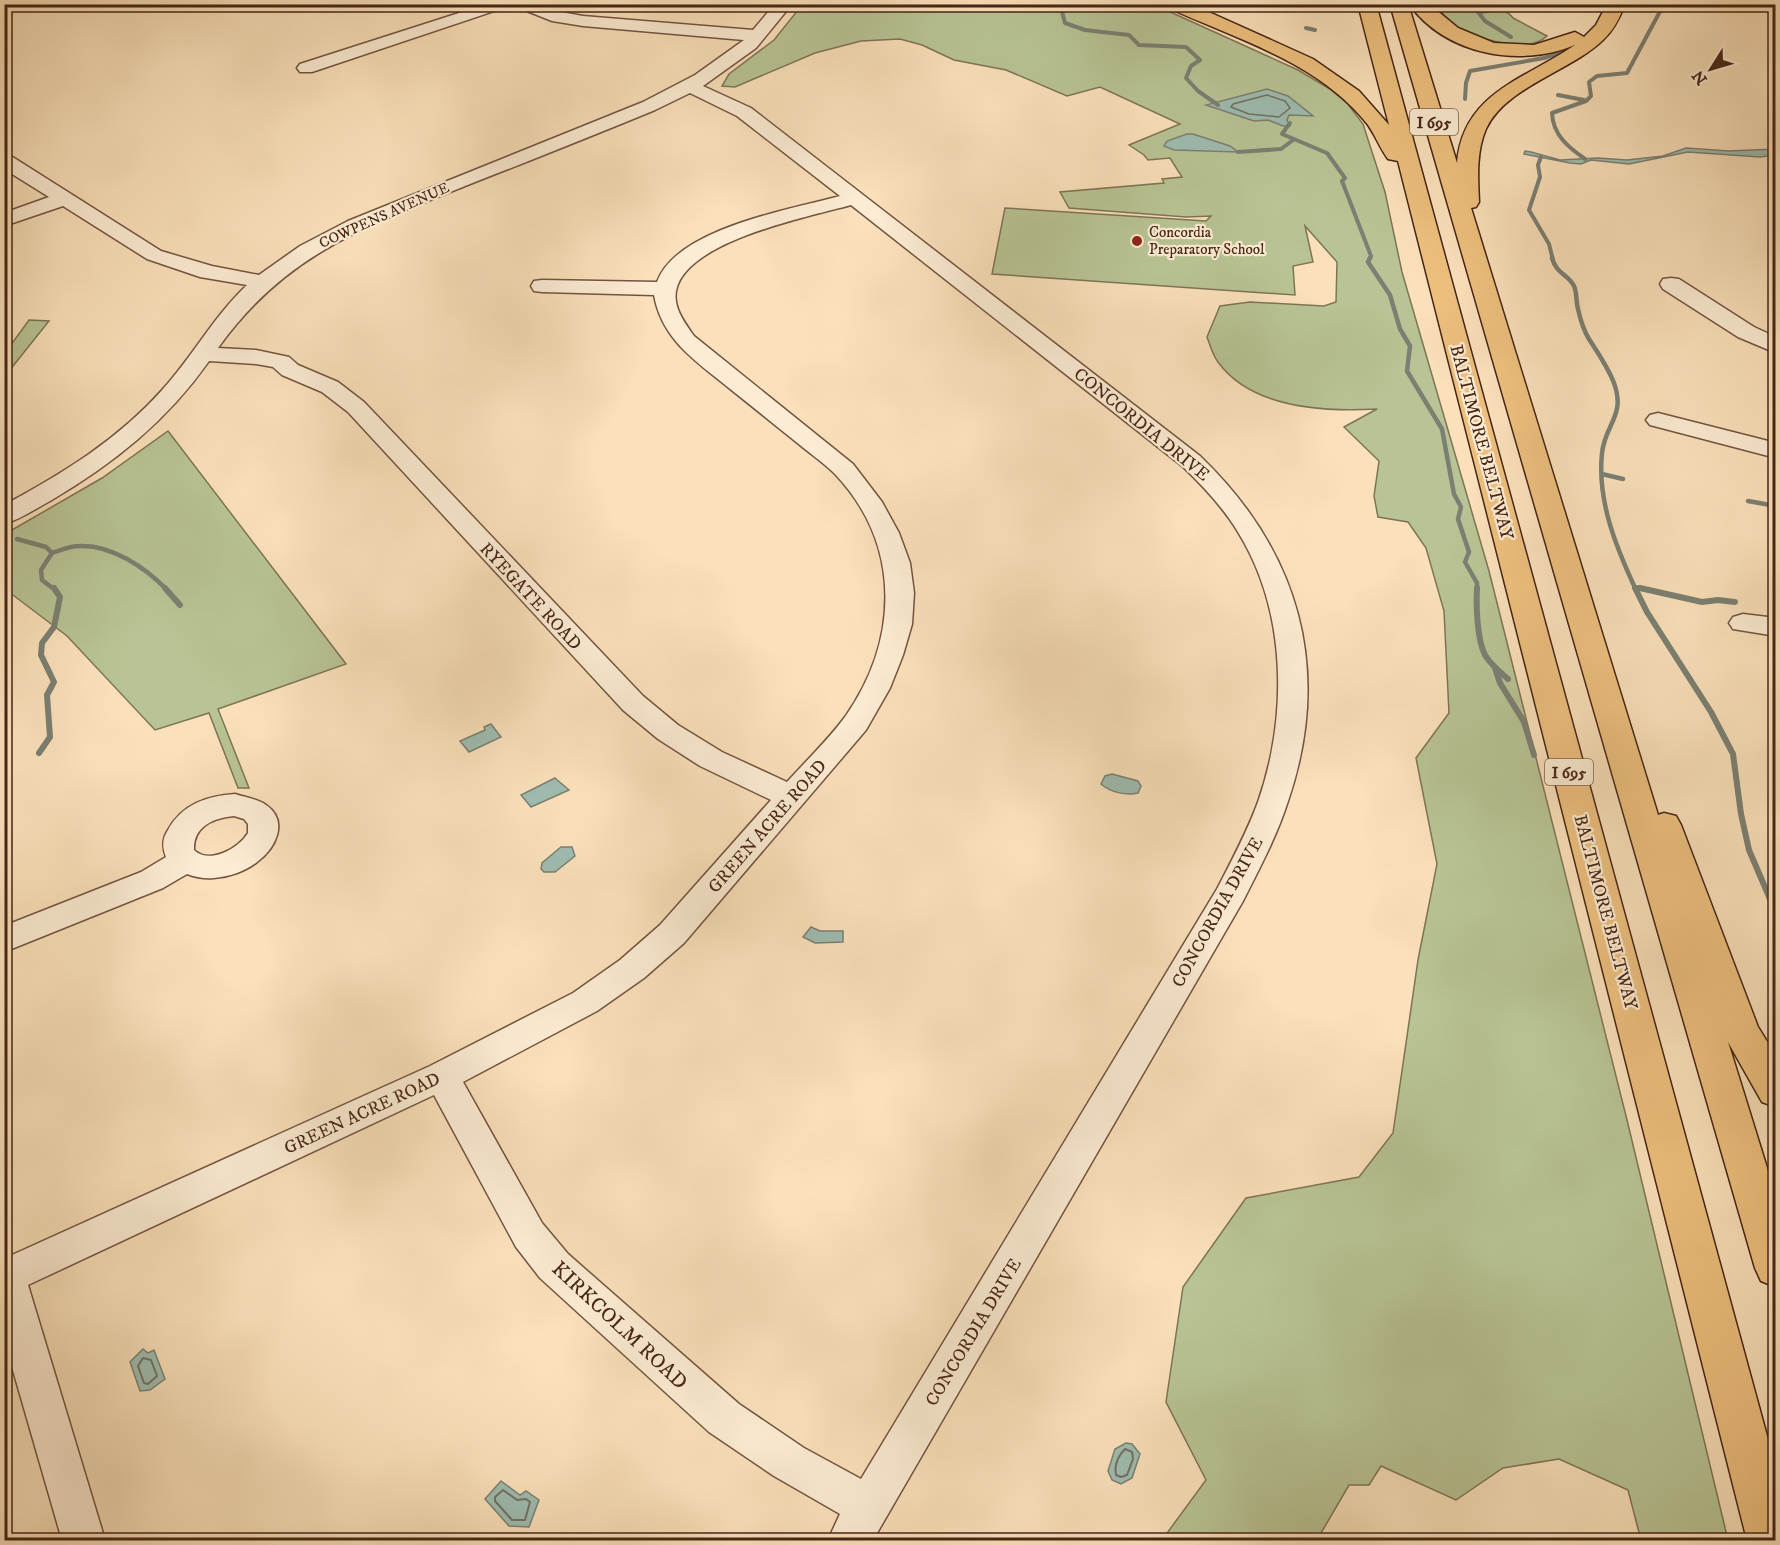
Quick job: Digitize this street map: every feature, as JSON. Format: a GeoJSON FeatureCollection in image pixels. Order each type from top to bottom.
{"type":"FeatureCollection","features":[{"type":"Feature","properties":{"kind":"highway"},"geometry":{"type":"LineString","coordinates":[[1175,4],[1306,64],[1347,90],[1373,117],[1418,196]]}},
{"type":"Feature","properties":{"kind":"highway","name":"BALTIMORE BELTWAY"},"geometry":{"type":"LineString","coordinates":[[1367,4],[1771,1540]]}},
{"type":"Feature","properties":{"kind":"highway","name":"I 695"},"geometry":{"type":"LineString","coordinates":[[1399,4],[1776,1268]]}},
{"type":"Feature","properties":{"kind":"highway"},"geometry":{"type":"LineString","coordinates":[[1418,4],[1444,28],[1467,41],[1489,47],[1531,51],[1554,47],[1576,37],[1595,21],[1602,4]]}},
{"type":"Feature","properties":{"kind":"highway"},"geometry":{"type":"LineString","coordinates":[[1469,240],[1469,150],[1480,120],[1506,93],[1564,61],[1593,40],[1608,23],[1616,4]]}},
{"type":"Feature","properties":{"kind":"highway"},"geometry":{"type":"LineString","coordinates":[[1581,615],[1692,896],[1741,1031],[1776,1091]]}},
{"type":"Feature","properties":{"kind":"street"},"geometry":{"type":"LineString","coordinates":[[306,68],[505,4]]}},
{"type":"Feature","properties":{"kind":"street"},"geometry":{"type":"LineString","coordinates":[[520,4],[558,17],[583,21],[758,36]]}},
{"type":"Feature","properties":{"kind":"street","name":"COWPENS AVENUE"},"geometry":{"type":"LineString","coordinates":[[4,516],[80,473],[122,442],[159,409],[198,361],[232,312],[263,282],[315,246],[365,220],[650,106],[688,86],[738,53],[758,36],[784,4]]}},
{"type":"Feature","properties":{"kind":"street","name":"CONCORDIA DRIVE"},"geometry":{"type":"LineString","coordinates":[[688,86],[716,97],[744,112],[1162,437],[1199,469],[1227,498],[1251,531],[1267,560],[1277,585],[1288,641],[1292,699],[1287,744],[1274,799],[1247,862],[1227,901],[849,1540]]}},
{"type":"Feature","properties":{"kind":"street"},"geometry":{"type":"LineString","coordinates":[[4,160],[154,255],[208,272],[263,282]]}},
{"type":"Feature","properties":{"kind":"street"},"geometry":{"type":"LineString","coordinates":[[542,286],[665,289],[669,277],[680,264],[706,244],[744,229],[856,198]]}},
{"type":"Feature","properties":{"kind":"street"},"geometry":{"type":"LineString","coordinates":[[4,220],[64,199]]}},
{"type":"Feature","properties":{"kind":"street"},"geometry":{"type":"LineString","coordinates":[[1671,284],[1746,332],[1776,346]]}},
{"type":"Feature","properties":{"kind":"street","name":"GREEN ACRE ROAD"},"geometry":{"type":"LineString","coordinates":[[5,1274],[442,1076],[585,1002],[632,969],[672,934],[856,723],[879,686],[901,617],[901,585],[895,551],[882,520],[865,493],[844,469],[686,341],[674,327],[664,305],[665,289]]}},
{"type":"Feature","properties":{"kind":"street","name":"RYEGATE ROAD"},"geometry":{"type":"LineString","coordinates":[[198,361],[268,372],[290,370],[330,387],[356,407],[633,703],[668,732],[711,759],[792,797]]}},
{"type":"Feature","properties":{"kind":"street"},"geometry":{"type":"LineString","coordinates":[[1658,420],[1776,451]]}},
{"type":"Feature","properties":{"kind":"street"},"geometry":{"type":"LineString","coordinates":[[1743,623],[1776,627]]}},
{"type":"Feature","properties":{"kind":"street"},"geometry":{"type":"LineString","coordinates":[[4,940],[152,880],[185,860]]}},
{"type":"Feature","properties":{"kind":"street","name":"KIRKCOLM ROAD"},"geometry":{"type":"LineString","coordinates":[[442,1076],[529,1235],[554,1266],[723,1418],[789,1462],[869,1507]]}},
{"type":"Feature","properties":{"kind":"street"},"geometry":{"type":"LineString","coordinates":[[5,1274],[82,1540]]}},
{"type":"Feature","properties":{"kind":"green space"},"geometry":{"type":"Polygon","coordinates":[[[1465,4],[1499,8],[1547,36],[1538,42],[1527,44],[1487,39],[1454,25],[1435,5],[1465,4]]]}},
{"type":"Feature","properties":{"kind":"green space"},"geometry":{"type":"Polygon","coordinates":[[[802,5],[1155,5],[1298,70],[1330,89],[1347,103],[1363,124],[1385,192],[1402,272],[1489,571],[1627,1120],[1728,1540],[1641,1540],[1628,1490],[1559,1459],[1503,1468],[1456,1500],[1381,1466],[1369,1485],[1349,1485],[1317,1540],[1162,1540],[1206,1480],[1166,1402],[1183,1287],[1246,1198],[1359,1177],[1393,1133],[1418,960],[1437,864],[1416,758],[1449,713],[1444,611],[1426,548],[1408,522],[1378,517],[1374,496],[1379,461],[1344,427],[1377,409],[1313,408],[1270,398],[1250,390],[1232,378],[1216,360],[1210,347],[1207,337],[1220,306],[1250,302],[1324,306],[1336,302],[1337,262],[1305,226],[1313,262],[1293,266],[1295,295],[992,274],[1005,208],[1206,221],[1211,216],[1186,217],[1069,208],[1060,192],[1164,183],[1162,179],[1182,177],[1170,158],[1148,160],[1129,145],[1180,124],[1100,87],[1067,96],[1006,70],[954,60],[922,45],[900,39],[861,41],[815,53],[735,87],[722,86],[729,74],[774,40],[802,5]]]}},
{"type":"Feature","properties":{"kind":"green space"},"geometry":{"type":"Polygon","coordinates":[[[29,320],[49,321],[5,376],[5,353],[29,320]]]}},
{"type":"Feature","properties":{"kind":"green space"},"geometry":{"type":"Polygon","coordinates":[[[168,431],[346,664],[218,709],[249,788],[238,788],[209,713],[155,730],[67,636],[5,589],[5,534],[102,478],[168,431]]]}},
{"type":"Feature","properties":{"kind":"water"},"geometry":{"type":"Polygon","coordinates":[[[1267,89],[1288,96],[1313,116],[1289,115],[1287,120],[1290,126],[1283,126],[1268,120],[1254,121],[1206,105],[1267,89]]]}},
{"type":"Feature","properties":{"kind":"water"},"geometry":{"type":"Polygon","coordinates":[[[1187,134],[1230,146],[1238,152],[1174,150],[1164,146],[1167,141],[1187,134]]]}},
{"type":"Feature","properties":{"kind":"water"},"geometry":{"type":"Polygon","coordinates":[[[1686,148],[1729,151],[1775,149],[1775,155],[1760,157],[1688,152],[1629,164],[1591,160],[1581,164],[1524,154],[1525,151],[1531,152],[1560,160],[1598,158],[1627,160],[1663,156],[1686,148]]]}},
{"type":"Feature","properties":{"kind":"water"},"geometry":{"type":"Polygon","coordinates":[[[491,724],[501,737],[469,752],[460,741],[485,730],[484,727],[491,724]]]}},
{"type":"Feature","properties":{"kind":"water"},"geometry":{"type":"Polygon","coordinates":[[[1112,774],[1138,781],[1141,786],[1138,793],[1118,793],[1101,784],[1105,776],[1112,774]]]}},
{"type":"Feature","properties":{"kind":"water"},"geometry":{"type":"Polygon","coordinates":[[[555,778],[569,790],[531,807],[521,795],[555,778]]]}},
{"type":"Feature","properties":{"kind":"water"},"geometry":{"type":"Polygon","coordinates":[[[561,847],[572,847],[575,856],[555,872],[544,872],[541,869],[542,863],[561,847]]]}},
{"type":"Feature","properties":{"kind":"water"},"geometry":{"type":"Polygon","coordinates":[[[811,927],[820,931],[843,931],[843,942],[815,943],[803,937],[811,927]]]}},
{"type":"Feature","properties":{"kind":"water"},"geometry":{"type":"Polygon","coordinates":[[[143,1349],[148,1353],[154,1350],[165,1379],[150,1390],[140,1391],[130,1362],[143,1349]]]}},
{"type":"Feature","properties":{"kind":"water"},"geometry":{"type":"Polygon","coordinates":[[[1126,1443],[1132,1444],[1140,1454],[1132,1478],[1121,1484],[1112,1480],[1108,1471],[1115,1449],[1126,1443]]]}},
{"type":"Feature","properties":{"kind":"water"},"geometry":{"type":"Polygon","coordinates":[[[501,1481],[520,1495],[526,1491],[539,1500],[529,1527],[509,1526],[485,1499],[501,1481]]]}},
{"type":"Feature","properties":{"kind":"waterway"},"geometry":{"type":"LineString","coordinates":[[1060,4],[1065,23],[1085,30],[1129,35],[1139,45],[1186,47],[1200,60],[1191,66],[1186,78],[1198,91],[1218,105]]}},
{"type":"Feature","properties":{"kind":"waterway"},"geometry":{"type":"LineString","coordinates":[[1511,37],[1485,21],[1478,12],[1555,4]]}},
{"type":"Feature","properties":{"kind":"waterway"},"geometry":{"type":"LineString","coordinates":[[1585,159],[1567,145],[1558,134],[1552,113],[1586,101],[1591,96],[1589,82],[1597,76],[1627,73],[1664,4]]}},
{"type":"Feature","properties":{"kind":"waterway"},"geometry":{"type":"LineString","coordinates":[[1306,28],[1315,30]]}},
{"type":"Feature","properties":{"kind":"waterway"},"geometry":{"type":"LineString","coordinates":[[1465,99],[1466,83],[1470,71],[1544,58],[1567,50]]}},
{"type":"Feature","properties":{"kind":"waterway"},"geometry":{"type":"LineString","coordinates":[[1558,95],[1584,100]]}},
{"type":"Feature","properties":{"kind":"waterway"},"geometry":{"type":"LineString","coordinates":[[1290,123],[1282,134],[1327,153],[1345,178],[1342,181],[1371,256],[1368,262],[1390,295],[1400,329],[1410,346],[1407,371],[1442,429],[1454,494],[1461,507],[1458,519],[1469,552],[1465,562],[1477,583],[1480,641],[1485,655],[1495,668]]}},
{"type":"Feature","properties":{"kind":"waterway"},"geometry":{"type":"LineString","coordinates":[[1238,152],[1281,149],[1293,140]]}},
{"type":"Feature","properties":{"kind":"waterway"},"geometry":{"type":"LineString","coordinates":[[1541,157],[1538,165],[1540,177],[1529,210],[1549,244],[1553,260]]}},
{"type":"Feature","properties":{"kind":"waterway"},"geometry":{"type":"LineString","coordinates":[[1552,258],[1557,268],[1574,286],[1584,328],[1609,371],[1617,394],[1616,412],[1602,453],[1602,489],[1615,540],[1636,590]]}},
{"type":"Feature","properties":{"kind":"waterway"},"geometry":{"type":"LineString","coordinates":[[1602,474],[1623,479]]}},
{"type":"Feature","properties":{"kind":"waterway"},"geometry":{"type":"LineString","coordinates":[[1748,501],[1776,506]]}},
{"type":"Feature","properties":{"kind":"waterway"},"geometry":{"type":"LineString","coordinates":[[17,539],[46,547],[52,553]]}},
{"type":"Feature","properties":{"kind":"waterway"},"geometry":{"type":"LineString","coordinates":[[52,553],[76,546],[103,549],[127,559],[166,589]]}},
{"type":"Feature","properties":{"kind":"waterway"},"geometry":{"type":"LineString","coordinates":[[52,553],[41,570],[42,580],[55,590]]}},
{"type":"Feature","properties":{"kind":"waterway"},"geometry":{"type":"LineString","coordinates":[[1635,587],[1647,590]]}},
{"type":"Feature","properties":{"kind":"waterway"},"geometry":{"type":"LineString","coordinates":[[39,753],[50,737],[47,695],[54,682],[41,655],[42,643],[54,627],[60,597],[54,588]]}},
{"type":"Feature","properties":{"kind":"waterway"},"geometry":{"type":"LineString","coordinates":[[1640,588],[1702,602],[1718,600],[1735,602]]}},
{"type":"Feature","properties":{"kind":"waterway"},"geometry":{"type":"LineString","coordinates":[[166,589],[180,605]]}},
{"type":"Feature","properties":{"kind":"waterway"},"geometry":{"type":"LineString","coordinates":[[1636,590],[1647,612],[1711,712],[1733,754],[1741,814],[1749,850],[1776,913]]}},
{"type":"Feature","properties":{"kind":"waterway"},"geometry":{"type":"LineString","coordinates":[[1495,668],[1508,679]]}},
{"type":"Feature","properties":{"kind":"waterway"},"geometry":{"type":"LineString","coordinates":[[1495,668],[1500,683],[1524,722],[1534,755]]}},
{"type":"Feature","properties":{"kind":"place","name":"Concordia Preparatory School"},"geometry":{"type":"Point","coordinates":[1137,241]}}]}
